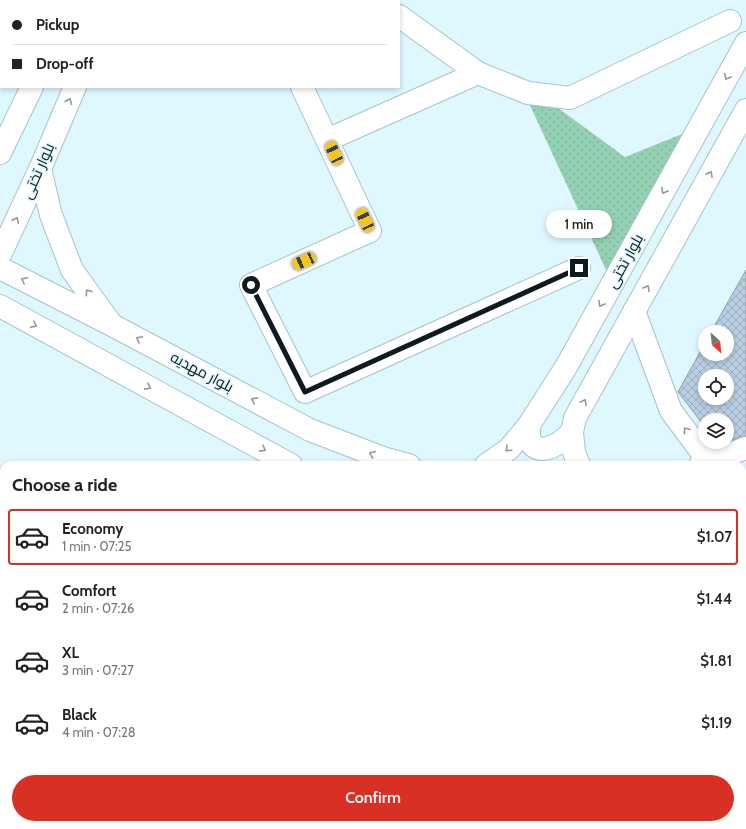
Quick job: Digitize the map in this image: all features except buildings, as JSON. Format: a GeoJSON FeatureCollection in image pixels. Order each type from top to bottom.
{"type":"FeatureCollection","features":[{"type":"Feature","properties":{"kind":"street"},"geometry":{"type":"LineString","coordinates":[[400,17],[478,73],[528,93],[570,98],[730,21]]}},
{"type":"Feature","properties":{"kind":"street","name":"بلوار تختی"},"geometry":{"type":"LineString","coordinates":[[492,461],[509,449],[529,425],[566,367],[746,43]]}},
{"type":"Feature","properties":{"kind":"street"},"geometry":{"type":"LineString","coordinates":[[327,140],[478,73]]}},
{"type":"Feature","properties":{"kind":"street"},"geometry":{"type":"LineString","coordinates":[[0,153],[32,88]]}},
{"type":"Feature","properties":{"kind":"street","name":"بلوار تختی"},"geometry":{"type":"LineString","coordinates":[[0,255],[40,169],[75,88]]}},
{"type":"Feature","properties":{"kind":"street"},"geometry":{"type":"LineString","coordinates":[[302,88],[370,231],[251,285],[305,392],[579,268]]}},
{"type":"Feature","properties":{"kind":"street"},"geometry":{"type":"LineString","coordinates":[[577,461],[574,452],[572,432],[575,418],[746,110]]}},
{"type":"Feature","properties":{"kind":"street"},"geometry":{"type":"LineString","coordinates":[[40,169],[51,215],[72,270],[110,324]]}},
{"type":"Feature","properties":{"kind":"street","name":"بلوار مهدیه"},"geometry":{"type":"LineString","coordinates":[[0,268],[110,324],[310,430],[395,461]]}},
{"type":"Feature","properties":{"kind":"street"},"geometry":{"type":"LineString","coordinates":[[0,306],[284,461]]}},
{"type":"Feature","properties":{"kind":"street"},"geometry":{"type":"LineString","coordinates":[[634,311],[671,411],[703,461]]}},
{"type":"Feature","properties":{"kind":"street"},"geometry":{"type":"LineString","coordinates":[[529,425],[529,440],[536,448],[545,449],[557,444],[572,432]]}},
{"type":"Feature","properties":{"kind":"street"},"geometry":{"type":"LineString","coordinates":[[710,461],[746,448]]}},
{"type":"Feature","properties":{"kind":"green space"},"geometry":{"type":"Polygon","coordinates":[[[528,101],[558,108],[625,157],[687,132],[607,272],[528,101]]]}},
{"type":"Feature","properties":{"kind":"route"},"geometry":{"type":"LineString","coordinates":[[251,285],[305,392],[579,268]]}}]}
